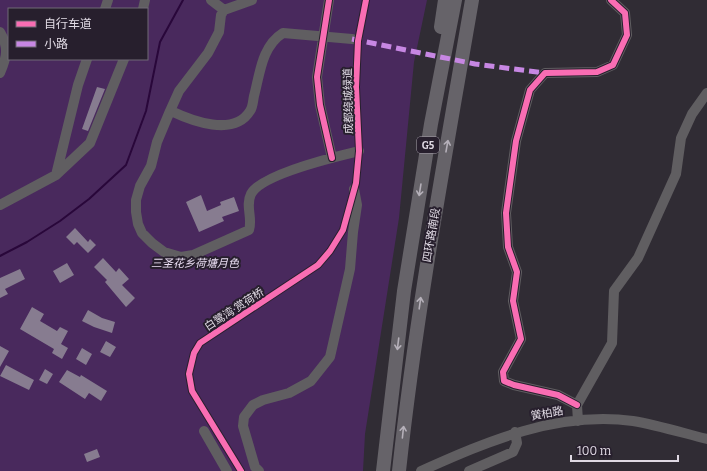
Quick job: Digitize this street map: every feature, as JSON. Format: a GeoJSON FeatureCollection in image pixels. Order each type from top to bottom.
{"type":"FeatureCollection","features":[{"type":"Feature","properties":{"kind":"highway"},"geometry":{"type":"LineString","coordinates":[[424,167],[445,0]]}},
{"type":"Feature","properties":{"kind":"highway","name":"四环路南段"},"geometry":{"type":"LineString","coordinates":[[383,471],[404,291],[424,167],[455,0]]}},
{"type":"Feature","properties":{"kind":"highway","name":"四环路南段"},"geometry":{"type":"LineString","coordinates":[[399,471],[407,398],[423,281],[472,0]]}},
{"type":"Feature","properties":{"kind":"highway"},"geometry":{"type":"LineString","coordinates":[[450,126],[482,0]]}},
{"type":"Feature","properties":{"kind":"street"},"geometry":{"type":"LineString","coordinates":[[211,0],[224,10]]}},
{"type":"Feature","properties":{"kind":"street"},"geometry":{"type":"LineString","coordinates":[[329,0],[318,77],[320,105],[332,158]]}},
{"type":"Feature","properties":{"kind":"street"},"geometry":{"type":"LineString","coordinates":[[577,405],[558,395],[514,385],[504,381],[503,372],[521,340],[513,301],[517,272],[508,247],[506,213],[516,141],[530,90],[545,72],[597,72],[613,65],[627,35],[625,13],[611,0]]}},
{"type":"Feature","properties":{"kind":"street"},"geometry":{"type":"LineString","coordinates":[[248,1],[224,10],[221,15],[219,32],[208,53],[180,91],[170,111],[157,142],[151,166],[140,186],[136,200],[138,224],[142,233],[152,243],[173,256],[181,257],[193,255],[249,230],[251,226],[248,210],[252,193],[255,190],[286,173],[306,165],[359,150]]}},
{"type":"Feature","properties":{"kind":"street"},"geometry":{"type":"LineString","coordinates":[[0,32],[6,43],[5,62],[0,73]]}},
{"type":"Feature","properties":{"kind":"street"},"geometry":{"type":"LineString","coordinates":[[170,111],[196,121],[226,125],[240,120],[251,110],[268,46],[275,38],[283,34],[352,39]]}},
{"type":"Feature","properties":{"kind":"street"},"geometry":{"type":"LineString","coordinates":[[56,175],[78,85],[87,60]]}},
{"type":"Feature","properties":{"kind":"street"},"geometry":{"type":"LineString","coordinates":[[0,206],[56,175],[90,143],[124,60]]}},
{"type":"Feature","properties":{"kind":"street"},"geometry":{"type":"LineString","coordinates":[[578,421],[577,405],[612,343],[614,291],[638,258],[676,174],[681,138],[692,114],[707,93]]}},
{"type":"Feature","properties":{"kind":"street"},"geometry":{"type":"LineString","coordinates":[[259,471],[255,467],[242,426],[244,417],[253,405],[263,400],[289,394],[311,381],[330,357],[350,269],[358,205],[354,189]]}},
{"type":"Feature","properties":{"kind":"street","name":"黉柏路"},"geometry":{"type":"LineString","coordinates":[[422,471],[515,432],[555,423],[596,419],[633,421],[707,439]]}},
{"type":"Feature","properties":{"kind":"street"},"geometry":{"type":"LineString","coordinates":[[204,431],[227,471]]}},
{"type":"Feature","properties":{"kind":"street"},"geometry":{"type":"LineString","coordinates":[[469,471],[513,452],[516,443],[515,432]]}},
{"type":"Feature","properties":{"kind":"green space","name":"三圣花乡荷塘月色"},"geometry":{"type":"Polygon","coordinates":[[[0,0],[427,0],[414,62],[399,218],[365,434],[363,471],[0,471],[0,0]]]}},
{"type":"Feature","properties":{"kind":"building"},"geometry":{"type":"Polygon","coordinates":[[[97,87],[105,89],[88,131],[82,129],[97,87]]]}},
{"type":"Feature","properties":{"kind":"building"},"geometry":{"type":"Polygon","coordinates":[[[201,195],[207,211],[221,205],[220,202],[234,197],[239,211],[222,217],[224,221],[199,232],[186,202],[201,195]]]}},
{"type":"Feature","properties":{"kind":"building"},"geometry":{"type":"Polygon","coordinates":[[[75,228],[88,242],[90,239],[96,245],[88,253],[77,242],[74,245],[66,237],[75,228]]]}},
{"type":"Feature","properties":{"kind":"building"},"geometry":{"type":"Polygon","coordinates":[[[103,258],[116,272],[119,268],[129,279],[122,285],[135,298],[126,307],[105,282],[107,280],[94,267],[103,258]]]}},
{"type":"Feature","properties":{"kind":"building"},"geometry":{"type":"Polygon","coordinates":[[[67,263],[74,275],[60,283],[53,271],[67,263]]]}},
{"type":"Feature","properties":{"kind":"building"},"geometry":{"type":"Polygon","coordinates":[[[20,269],[25,279],[5,289],[8,294],[0,298],[0,278],[20,269]]]}},
{"type":"Feature","properties":{"kind":"building"},"geometry":{"type":"Polygon","coordinates":[[[32,307],[44,314],[40,321],[57,331],[60,327],[68,331],[61,344],[68,348],[62,359],[52,353],[54,349],[20,329],[32,307]]]}},
{"type":"Feature","properties":{"kind":"building"},"geometry":{"type":"Polygon","coordinates":[[[88,310],[102,318],[115,322],[112,333],[82,321],[88,310]]]}},
{"type":"Feature","properties":{"kind":"building"},"geometry":{"type":"Polygon","coordinates":[[[106,341],[116,347],[110,357],[100,352],[106,341]]]}},
{"type":"Feature","properties":{"kind":"building"},"geometry":{"type":"Polygon","coordinates":[[[0,346],[9,351],[0,367],[0,346]]]}},
{"type":"Feature","properties":{"kind":"building"},"geometry":{"type":"Polygon","coordinates":[[[82,348],[92,354],[86,365],[76,359],[82,348]]]}},
{"type":"Feature","properties":{"kind":"building"},"geometry":{"type":"Polygon","coordinates":[[[6,365],[34,380],[29,390],[0,376],[6,365]]]}},
{"type":"Feature","properties":{"kind":"building"},"geometry":{"type":"Polygon","coordinates":[[[45,369],[53,374],[47,384],[39,380],[45,369]]]}},
{"type":"Feature","properties":{"kind":"building"},"geometry":{"type":"Polygon","coordinates":[[[67,370],[80,377],[81,375],[107,391],[101,401],[89,393],[85,399],[59,382],[67,370]]]}},
{"type":"Feature","properties":{"kind":"building"},"geometry":{"type":"Polygon","coordinates":[[[97,449],[100,457],[87,462],[84,454],[97,449]]]}},
{"type":"Feature","properties":{"kind":"waterway"},"geometry":{"type":"LineString","coordinates":[[0,256],[27,242],[60,221],[89,199],[126,165],[146,111],[160,42],[183,0]]}},
{"type":"Feature","properties":{"kind":"tunnel"},"geometry":{"type":"LineString","coordinates":[[352,39],[363,41]]}},
{"type":"Feature","properties":{"kind":"marked path"},"geometry":{"type":"LineString","coordinates":[[352,39],[475,64],[545,73]]}},
{"type":"Feature","properties":{"kind":"cycle path"},"geometry":{"type":"LineString","coordinates":[[329,0],[317,77],[320,105],[332,158]]}},
{"type":"Feature","properties":{"kind":"cycle path","name":"成都绕城绿道"},"geometry":{"type":"LineString","coordinates":[[241,471],[192,391],[189,374],[194,353],[200,343],[318,265],[330,251],[343,230],[356,183],[359,151],[356,87],[358,41],[366,0]]}},
{"type":"Feature","properties":{"kind":"cycle path"},"geometry":{"type":"LineString","coordinates":[[577,405],[558,395],[514,385],[504,381],[503,372],[521,339],[513,301],[517,272],[508,247],[506,213],[516,141],[530,90],[545,73],[597,72],[613,65],[627,35],[625,13],[611,0]]}}]}
